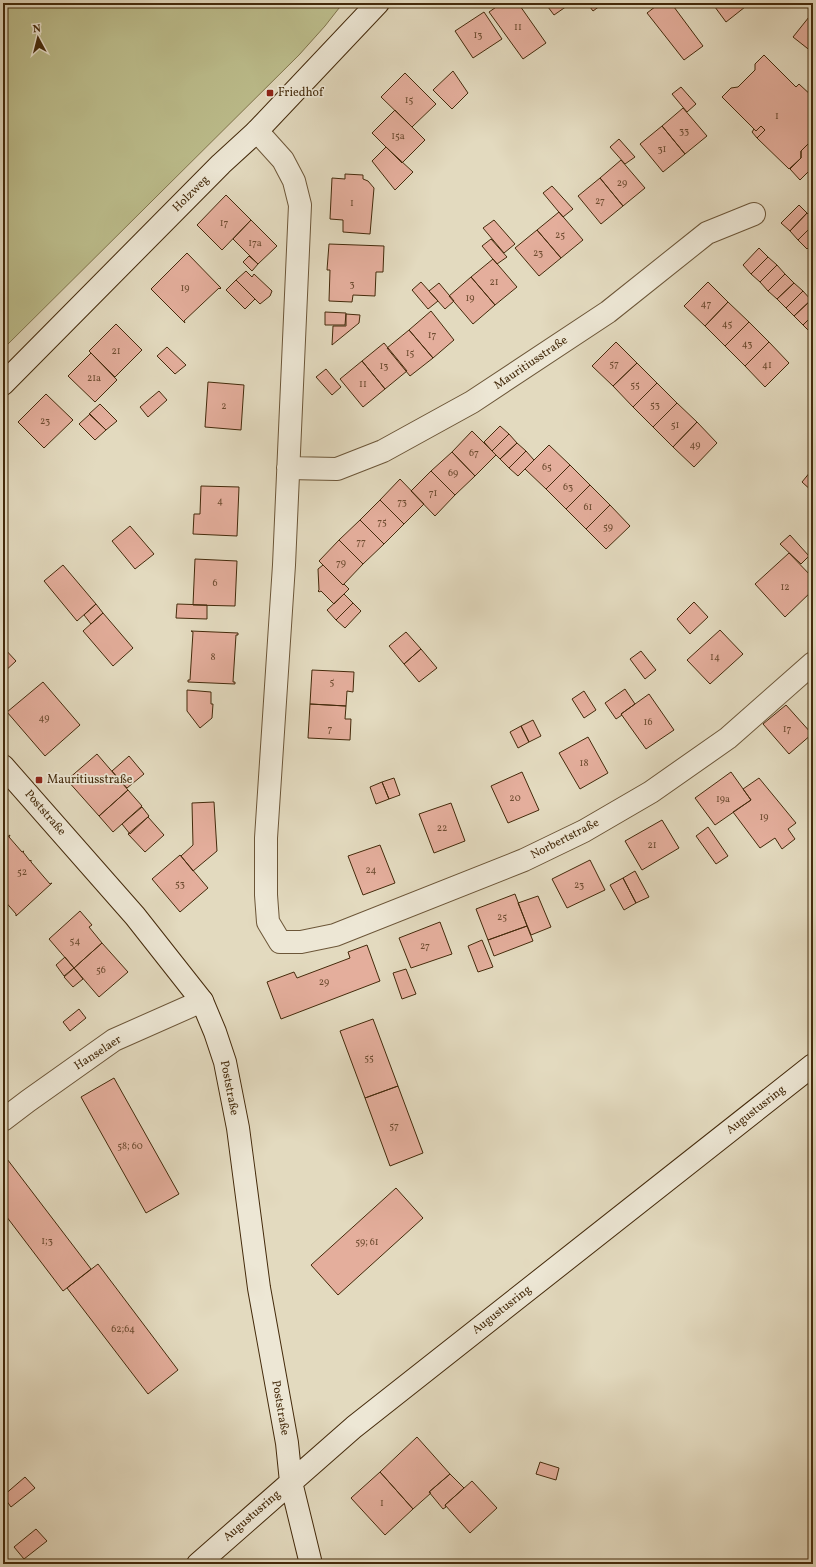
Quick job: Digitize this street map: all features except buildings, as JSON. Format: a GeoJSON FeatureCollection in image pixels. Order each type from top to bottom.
{"type":"FeatureCollection","features":[{"type":"Feature","properties":{"kind":"street","name":"Holzweg"},"geometry":{"type":"LineString","coordinates":[[3,384],[257,130],[378,3]]}},
{"type":"Feature","properties":{"kind":"street"},"geometry":{"type":"LineString","coordinates":[[257,130],[283,160],[294,180],[300,205],[288,468]]}},
{"type":"Feature","properties":{"kind":"street","name":"Mauritiusstraße"},"geometry":{"type":"LineString","coordinates":[[288,468],[337,468],[383,452],[472,402],[608,312],[708,232],[754,214]]}},
{"type":"Feature","properties":{"kind":"street","name":"Norbertstraße"},"geometry":{"type":"LineString","coordinates":[[288,468],[284,565],[266,838],[266,895],[268,922],[280,942],[301,942],[335,935],[524,860],[584,831],[651,792],[728,738],[813,663]]}},
{"type":"Feature","properties":{"kind":"street","name":"Poststraße"},"geometry":{"type":"LineString","coordinates":[[3,766],[135,916],[202,1001],[215,1032],[225,1062],[235,1113],[260,1288],[287,1443],[291,1482],[311,1564]]}},
{"type":"Feature","properties":{"kind":"street","name":"Hanselaer"},"geometry":{"type":"LineString","coordinates":[[3,1120],[114,1040],[202,1001]]}},
{"type":"Feature","properties":{"kind":"street","name":"Augustusring"},"geometry":{"type":"LineString","coordinates":[[198,1564],[354,1427],[813,1065]]}},
{"type":"Feature","properties":{"kind":"green space"},"geometry":{"type":"Polygon","coordinates":[[[3,3],[343,3],[299,55],[3,349],[3,3]]]}},
{"type":"Feature","properties":{"kind":"place","name":"Friedhof"},"geometry":{"type":"Point","coordinates":[270,93]}},
{"type":"Feature","properties":{"kind":"place","name":"Mauritiusstraße"},"geometry":{"type":"Point","coordinates":[39,780]}}]}
